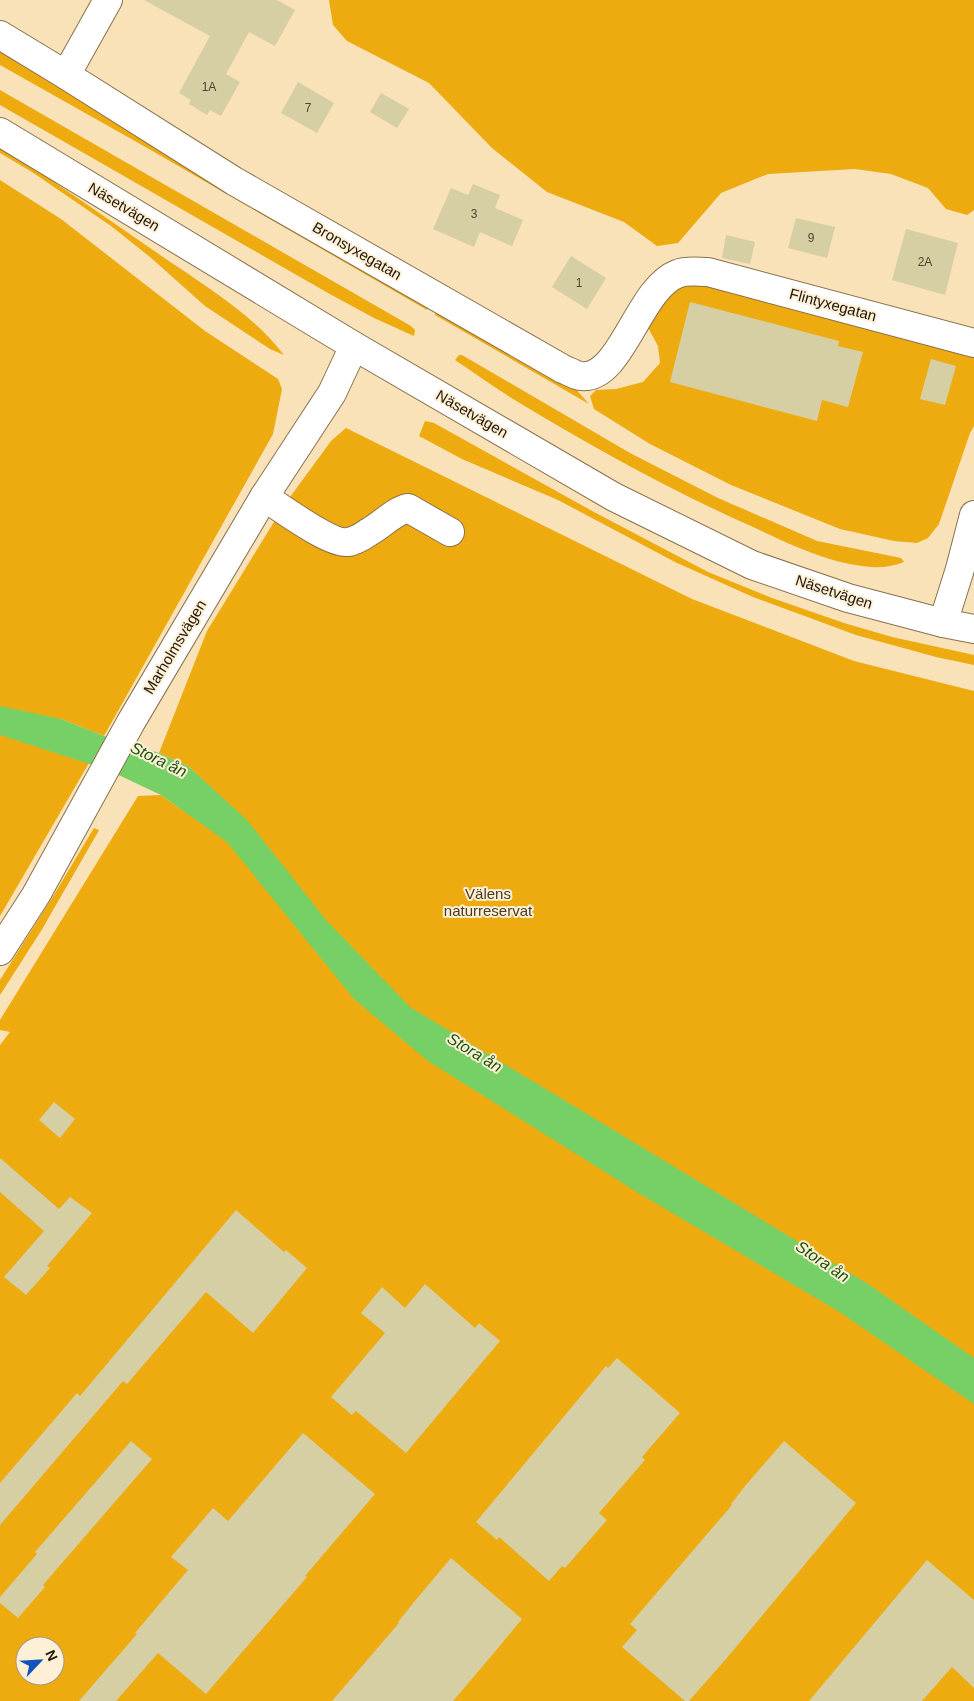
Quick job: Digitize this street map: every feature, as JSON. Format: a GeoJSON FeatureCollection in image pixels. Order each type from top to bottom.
{"type":"FeatureCollection","features":[{"type":"Feature","properties":{"kind":"street"},"geometry":{"type":"LineString","coordinates":[[66,74],[108,0]]}},
{"type":"Feature","properties":{"kind":"street","name":"Bronsyxegatan"},"geometry":{"type":"LineString","coordinates":[[0,35],[66,74],[234,182],[563,369],[579,376],[589,376],[603,370],[613,359],[647,301],[660,285],[677,274],[691,271]]}},
{"type":"Feature","properties":{"kind":"street","name":"Näsetvägen"},"geometry":{"type":"LineString","coordinates":[[0,132],[354,346],[614,497],[752,565],[848,598],[943,624],[974,629]]}},
{"type":"Feature","properties":{"kind":"street","name":"Flintyxegatan"},"geometry":{"type":"LineString","coordinates":[[691,271],[708,272],[974,343]]}},
{"type":"Feature","properties":{"kind":"street","name":"Marholmsvägen"},"geometry":{"type":"LineString","coordinates":[[0,951],[36,894],[131,722],[264,497],[332,393],[354,346]]}},
{"type":"Feature","properties":{"kind":"street"},"geometry":{"type":"LineString","coordinates":[[264,497],[325,536],[347,543],[360,538],[379,527],[401,510],[408,508],[450,532]]}},
{"type":"Feature","properties":{"kind":"street"},"geometry":{"type":"LineString","coordinates":[[943,624],[974,515]]}},
{"type":"Feature","properties":{"kind":"green space"},"geometry":{"type":"Polygon","coordinates":[[[329,0],[974,0],[974,210],[967,215],[946,209],[928,188],[891,174],[855,169],[768,174],[721,193],[678,243],[657,246],[624,222],[547,192],[492,148],[429,83],[347,41],[333,25],[329,0]]]}},
{"type":"Feature","properties":{"kind":"green space"},"geometry":{"type":"Polygon","coordinates":[[[0,40],[428,300],[427,310],[0,65],[0,40]]]}},
{"type":"Feature","properties":{"kind":"green space"},"geometry":{"type":"Polygon","coordinates":[[[0,90],[411,326],[415,330],[414,336],[374,318],[328,293],[0,105],[0,90]]]}},
{"type":"Feature","properties":{"kind":"green space"},"geometry":{"type":"Polygon","coordinates":[[[0,146],[228,302],[272,340],[284,355],[270,349],[205,306],[150,257],[111,226],[32,172],[0,153],[0,146]]]}},
{"type":"Feature","properties":{"kind":"green space"},"geometry":{"type":"Polygon","coordinates":[[[0,180],[61,219],[205,331],[278,379],[282,389],[273,434],[104,736],[61,719],[27,743],[89,763],[0,916],[0,180]]]}},
{"type":"Feature","properties":{"kind":"green space"},"geometry":{"type":"Polygon","coordinates":[[[687,282],[725,283],[974,353],[974,426],[939,524],[928,538],[917,543],[894,541],[840,529],[731,485],[650,444],[594,409],[590,396],[596,390],[616,389],[643,382],[660,363],[658,346],[646,324],[658,302],[687,282]]]}},
{"type":"Feature","properties":{"kind":"green space"},"geometry":{"type":"Polygon","coordinates":[[[436,308],[567,379],[589,404],[435,315],[436,308]]]}},
{"type":"Feature","properties":{"kind":"green space"},"geometry":{"type":"Polygon","coordinates":[[[459,355],[630,453],[718,498],[817,541],[901,558],[904,562],[896,565],[875,567],[825,558],[723,513],[634,468],[518,402],[455,360],[459,355]]]}},
{"type":"Feature","properties":{"kind":"green space"},"geometry":{"type":"Polygon","coordinates":[[[425,421],[434,423],[594,512],[708,572],[772,598],[844,623],[892,637],[974,655],[974,665],[936,657],[856,635],[753,597],[675,562],[558,500],[462,459],[419,436],[425,421]]]}},
{"type":"Feature","properties":{"kind":"green space","name":"Välens naturreservat"},"geometry":{"type":"Polygon","coordinates":[[[346,428],[692,599],[854,661],[974,691],[974,1701],[0,1701],[0,1045],[10,1032],[0,1030],[0,1020],[138,796],[161,795],[185,812],[206,783],[188,766],[159,753],[207,631],[285,504],[331,441],[346,428]]]}},
{"type":"Feature","properties":{"kind":"green space"},"geometry":{"type":"Polygon","coordinates":[[[94,828],[99,830],[98,832],[41,931],[0,995],[0,980],[94,828]]]}},
{"type":"Feature","properties":{"kind":"water","name":"Stora ån"},"geometry":{"type":"Polygon","coordinates":[[[0,706],[61,719],[104,736],[159,753],[188,766],[247,820],[326,920],[410,1007],[868,1284],[974,1358],[974,1404],[838,1311],[640,1194],[428,1061],[354,999],[227,842],[161,795],[108,770],[0,735],[0,706]]]}},
{"type":"Feature","properties":{"kind":"building"},"geometry":{"type":"Polygon","coordinates":[[[144,0],[277,0],[295,10],[275,46],[249,32],[226,74],[240,82],[221,116],[210,110],[207,115],[189,104],[191,100],[179,93],[210,36],[144,0]]]}},
{"type":"Feature","properties":{"kind":"building"},"geometry":{"type":"Polygon","coordinates":[[[298,82],[334,103],[317,133],[281,113],[298,82]]]}},
{"type":"Feature","properties":{"kind":"building"},"geometry":{"type":"Polygon","coordinates":[[[381,93],[409,109],[397,128],[370,112],[381,93]]]}},
{"type":"Feature","properties":{"kind":"building"},"geometry":{"type":"Polygon","coordinates":[[[473,184],[500,195],[495,208],[523,220],[512,246],[480,232],[474,247],[433,229],[451,188],[468,195],[473,184]]]}},
{"type":"Feature","properties":{"kind":"building"},"geometry":{"type":"Polygon","coordinates":[[[796,218],[835,227],[827,258],[788,248],[796,218]]]}},
{"type":"Feature","properties":{"kind":"building"},"geometry":{"type":"Polygon","coordinates":[[[906,229],[958,243],[945,295],[892,280],[906,229]]]}},
{"type":"Feature","properties":{"kind":"building"},"geometry":{"type":"Polygon","coordinates":[[[726,235],[755,242],[750,264],[722,258],[726,235]]]}},
{"type":"Feature","properties":{"kind":"building"},"geometry":{"type":"Polygon","coordinates":[[[571,256],[606,278],[587,309],[552,287],[571,256]]]}},
{"type":"Feature","properties":{"kind":"building"},"geometry":{"type":"Polygon","coordinates":[[[690,302],[839,341],[838,346],[863,352],[848,407],[822,400],[817,421],[670,382],[690,302]]]}},
{"type":"Feature","properties":{"kind":"building"},"geometry":{"type":"Polygon","coordinates":[[[931,359],[956,366],[945,405],[920,399],[931,359]]]}},
{"type":"Feature","properties":{"kind":"building"},"geometry":{"type":"Polygon","coordinates":[[[54,1102],[75,1119],[60,1138],[39,1120],[54,1102]]]}},
{"type":"Feature","properties":{"kind":"building"},"geometry":{"type":"Polygon","coordinates":[[[0,1158],[59,1209],[70,1197],[92,1213],[47,1266],[50,1268],[26,1295],[4,1277],[44,1231],[0,1192],[0,1158]]]}},
{"type":"Feature","properties":{"kind":"building"},"geometry":{"type":"Polygon","coordinates":[[[236,1210],[284,1252],[286,1250],[307,1268],[253,1333],[206,1292],[127,1384],[123,1381],[0,1525],[0,1483],[77,1393],[80,1396],[236,1210]]]}},
{"type":"Feature","properties":{"kind":"building"},"geometry":{"type":"Polygon","coordinates":[[[425,1284],[475,1328],[479,1323],[500,1341],[406,1453],[356,1411],[352,1415],[331,1397],[385,1333],[361,1313],[382,1287],[405,1308],[425,1284]]]}},
{"type":"Feature","properties":{"kind":"building"},"geometry":{"type":"Polygon","coordinates":[[[617,1358],[680,1413],[642,1457],[645,1460],[599,1513],[607,1520],[565,1568],[562,1566],[549,1581],[499,1537],[497,1540],[476,1522],[606,1366],[608,1368],[617,1358]]]}},
{"type":"Feature","properties":{"kind":"building"},"geometry":{"type":"Polygon","coordinates":[[[303,1433],[375,1494],[305,1576],[307,1577],[206,1694],[158,1653],[116,1701],[79,1701],[137,1634],[135,1633],[188,1570],[171,1557],[213,1508],[228,1521],[303,1433]]]}},
{"type":"Feature","properties":{"kind":"building"},"geometry":{"type":"Polygon","coordinates":[[[131,1441],[152,1459],[43,1585],[45,1587],[18,1618],[0,1603],[0,1597],[37,1554],[35,1552],[131,1441]]]}},
{"type":"Feature","properties":{"kind":"building"},"geometry":{"type":"Polygon","coordinates":[[[784,1441],[856,1503],[726,1659],[689,1701],[685,1701],[622,1647],[637,1630],[630,1624],[784,1441]]]}},
{"type":"Feature","properties":{"kind":"building"},"geometry":{"type":"Polygon","coordinates":[[[451,1558],[522,1619],[493,1654],[453,1701],[332,1701],[399,1623],[451,1558]]]}},
{"type":"Feature","properties":{"kind":"building"},"geometry":{"type":"Polygon","coordinates":[[[927,1560],[974,1600],[974,1688],[952,1667],[922,1701],[809,1701],[927,1560]]]}}]}
